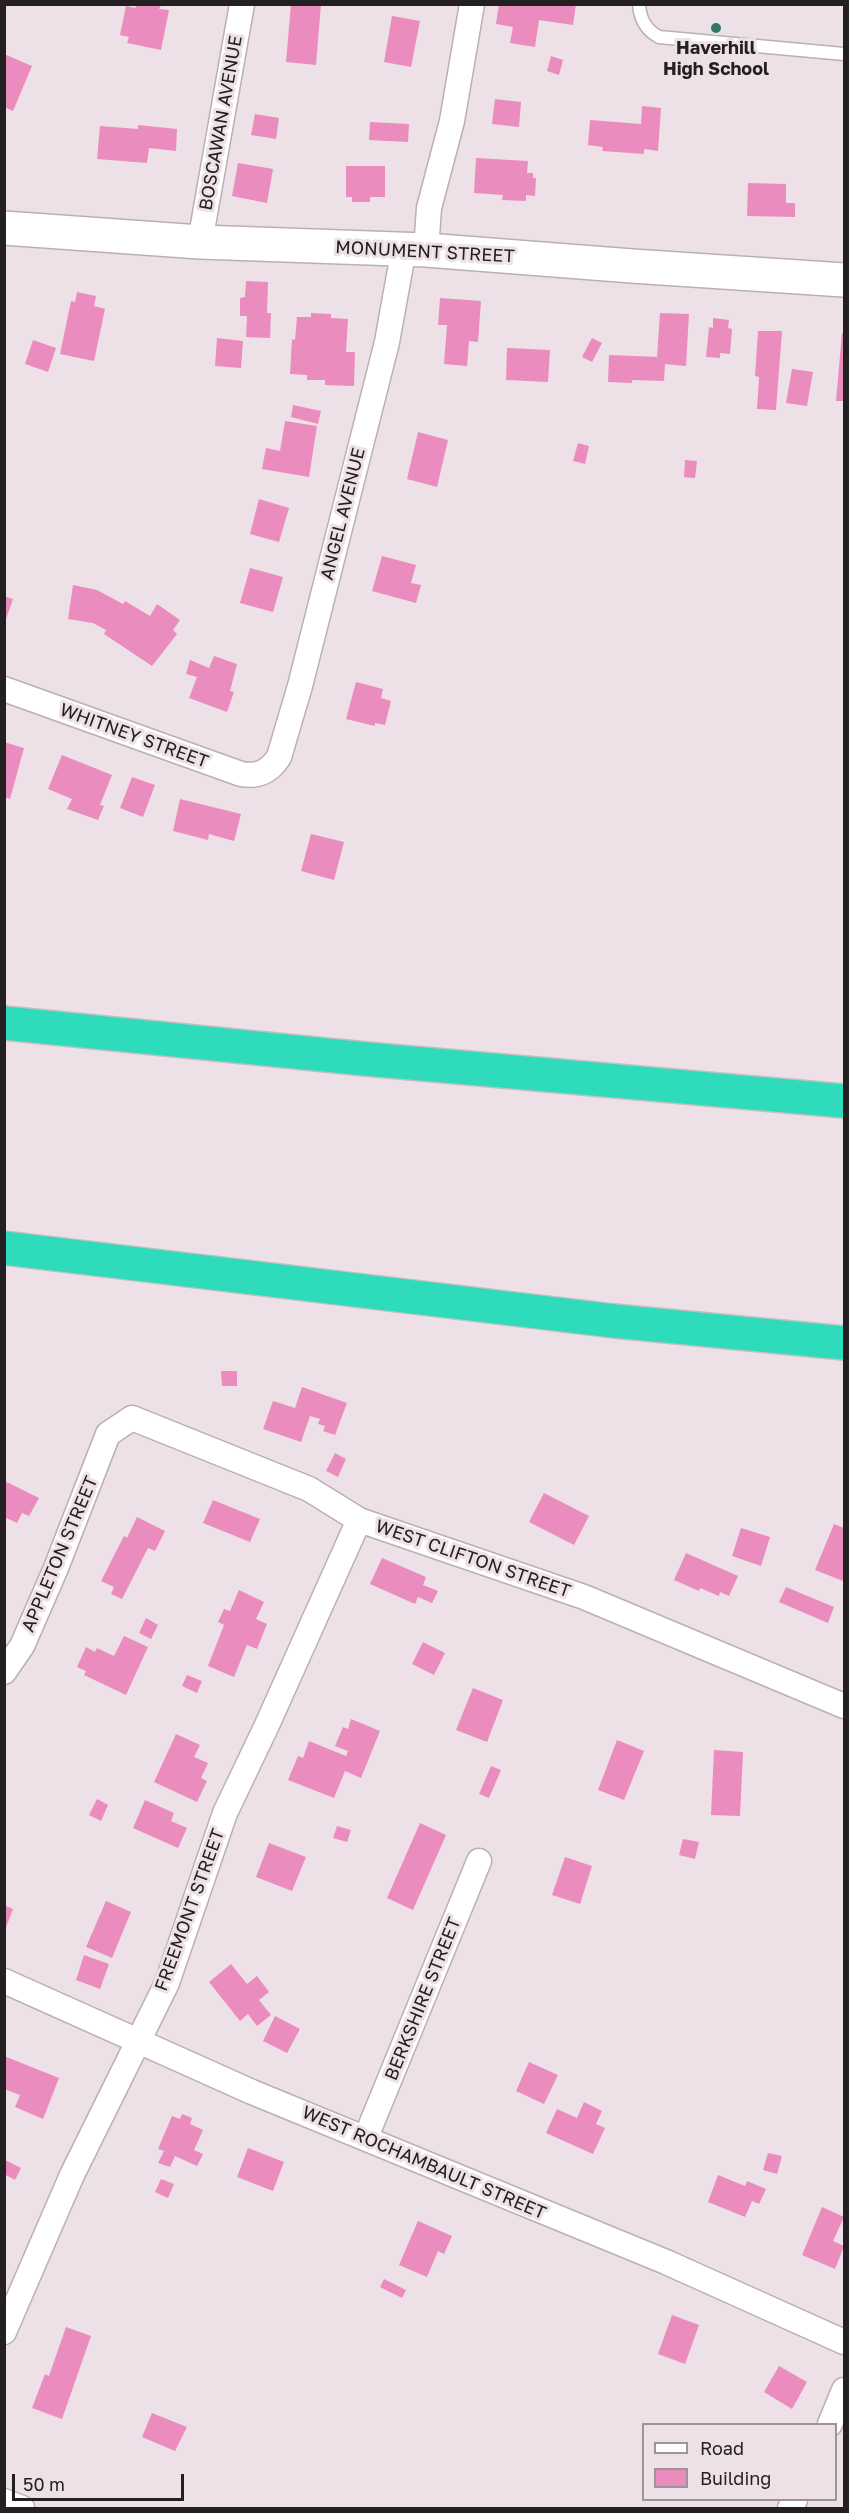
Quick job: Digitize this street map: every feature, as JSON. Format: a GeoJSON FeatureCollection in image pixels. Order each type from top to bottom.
{"type":"FeatureCollection","features":[{"type":"Feature","properties":{"kind":"highway"},"geometry":{"type":"LineString","coordinates":[[4,1023],[366,1059],[844,1101]]}},
{"type":"Feature","properties":{"kind":"highway"},"geometry":{"type":"LineString","coordinates":[[4,1248],[614,1321],[844,1343]]}},
{"type":"Feature","properties":{"kind":"main road","name":"MONUMENT STREET"},"geometry":{"type":"LineString","coordinates":[[4,228],[200,242],[415,249],[844,280]]}},
{"type":"Feature","properties":{"kind":"street","name":"BOSCAWAN AVENUE"},"geometry":{"type":"LineString","coordinates":[[200,242],[242,4]]}},
{"type":"Feature","properties":{"kind":"street","name":"ANGEL AVENUE"},"geometry":{"type":"LineString","coordinates":[[264,773],[279,757],[300,686],[387,342],[429,208],[452,122],[472,4]]}},
{"type":"Feature","properties":{"kind":"street","name":"WHITNEY STREET"},"geometry":{"type":"LineString","coordinates":[[4,689],[241,774],[255,776],[264,773]]}},
{"type":"Feature","properties":{"kind":"street","name":"WEST CLIFTON STREET"},"geometry":{"type":"LineString","coordinates":[[108,1434],[132,1418],[309,1489],[359,1520],[585,1597],[844,1706]]}},
{"type":"Feature","properties":{"kind":"street","name":"APPLETON STREET"},"geometry":{"type":"LineString","coordinates":[[4,1672],[22,1646],[56,1569],[108,1434]]}},
{"type":"Feature","properties":{"kind":"street","name":"FREEMONT STREET"},"geometry":{"type":"LineString","coordinates":[[4,2332],[72,2175],[167,1983],[225,1813],[272,1715],[359,1520]]}},
{"type":"Feature","properties":{"kind":"street","name":"BERKSHIRE STREET"},"geometry":{"type":"LineString","coordinates":[[366,2137],[479,1861]]}},
{"type":"Feature","properties":{"kind":"street","name":"WEST ROCHAMBAULT STREET"},"geometry":{"type":"LineString","coordinates":[[4,1981],[252,2092],[666,2262],[844,2342]]}},
{"type":"Feature","properties":{"kind":"street"},"geometry":{"type":"LineString","coordinates":[[830,2423],[844,2390]]}},
{"type":"Feature","properties":{"kind":"street"},"geometry":{"type":"LineString","coordinates":[[4,2501],[22,2508]]}},
{"type":"Feature","properties":{"kind":"lane"},"geometry":{"type":"LineString","coordinates":[[639,4],[640,18],[646,27],[659,37],[844,54]]}},
{"type":"Feature","properties":{"kind":"building"},"geometry":{"type":"Polygon","coordinates":[[[137,4],[162,4],[159,9],[169,10],[161,50],[127,43],[129,37],[120,35],[126,6],[135,8],[137,4]]]}},
{"type":"Feature","properties":{"kind":"building"},"geometry":{"type":"Polygon","coordinates":[[[291,4],[321,4],[316,65],[286,62],[291,4]]]}},
{"type":"Feature","properties":{"kind":"building"},"geometry":{"type":"Polygon","coordinates":[[[499,4],[576,4],[573,25],[539,20],[535,47],[510,43],[513,27],[496,24],[499,4]]]}},
{"type":"Feature","properties":{"kind":"building"},"geometry":{"type":"Polygon","coordinates":[[[392,16],[420,21],[411,67],[384,62],[392,16]]]}},
{"type":"Feature","properties":{"kind":"building"},"geometry":{"type":"Polygon","coordinates":[[[4,54],[32,66],[13,111],[4,107],[4,54]]]}},
{"type":"Feature","properties":{"kind":"building"},"geometry":{"type":"Polygon","coordinates":[[[551,56],[563,60],[559,75],[547,71],[551,56]]]}},
{"type":"Feature","properties":{"kind":"building"},"geometry":{"type":"Polygon","coordinates":[[[495,99],[521,102],[519,127],[492,124],[495,99]]]}},
{"type":"Feature","properties":{"kind":"building"},"geometry":{"type":"Polygon","coordinates":[[[642,106],[661,108],[658,151],[644,149],[644,154],[602,151],[603,147],[588,145],[590,120],[641,124],[642,106]]]}},
{"type":"Feature","properties":{"kind":"building"},"geometry":{"type":"Polygon","coordinates":[[[255,114],[279,118],[276,139],[251,135],[255,114]]]}},
{"type":"Feature","properties":{"kind":"building"},"geometry":{"type":"Polygon","coordinates":[[[370,122],[409,124],[408,142],[369,140],[370,122]]]}},
{"type":"Feature","properties":{"kind":"building"},"geometry":{"type":"Polygon","coordinates":[[[138,125],[177,129],[176,151],[149,148],[147,163],[97,159],[100,126],[138,129],[138,125]]]}},
{"type":"Feature","properties":{"kind":"building"},"geometry":{"type":"Polygon","coordinates":[[[476,158],[528,161],[527,173],[533,173],[533,178],[536,178],[535,196],[526,195],[526,201],[502,200],[503,195],[474,193],[476,158]]]}},
{"type":"Feature","properties":{"kind":"building"},"geometry":{"type":"Polygon","coordinates":[[[238,163],[273,169],[267,203],[232,196],[238,163]]]}},
{"type":"Feature","properties":{"kind":"building"},"geometry":{"type":"Polygon","coordinates":[[[346,166],[385,166],[385,197],[370,197],[370,202],[352,202],[352,197],[346,197],[346,166]]]}},
{"type":"Feature","properties":{"kind":"building"},"geometry":{"type":"Polygon","coordinates":[[[748,183],[786,184],[786,203],[795,203],[795,217],[747,216],[748,183]]]}},
{"type":"Feature","properties":{"kind":"building"},"geometry":{"type":"Polygon","coordinates":[[[246,281],[268,282],[267,313],[271,313],[270,338],[246,337],[247,316],[240,316],[240,298],[245,297],[246,281]]]}},
{"type":"Feature","properties":{"kind":"building"},"geometry":{"type":"Polygon","coordinates":[[[77,292],[96,296],[94,306],[105,309],[94,361],[60,354],[71,301],[75,302],[77,292]]]}},
{"type":"Feature","properties":{"kind":"building"},"geometry":{"type":"Polygon","coordinates":[[[440,298],[481,301],[478,342],[469,341],[467,366],[444,364],[447,325],[438,325],[440,298]]]}},
{"type":"Feature","properties":{"kind":"building"},"geometry":{"type":"Polygon","coordinates":[[[311,313],[331,314],[331,318],[348,319],[346,352],[355,352],[354,386],[325,385],[325,380],[307,380],[307,375],[290,374],[292,339],[295,340],[297,317],[311,317],[311,313]]]}},
{"type":"Feature","properties":{"kind":"building"},"geometry":{"type":"Polygon","coordinates":[[[660,313],[689,314],[686,366],[665,364],[664,381],[608,382],[609,355],[657,357],[660,313]]]}},
{"type":"Feature","properties":{"kind":"building"},"geometry":{"type":"Polygon","coordinates":[[[713,318],[729,320],[728,328],[732,329],[730,354],[720,353],[720,358],[706,357],[709,327],[713,328],[713,318]]]}},
{"type":"Feature","properties":{"kind":"building"},"geometry":{"type":"Polygon","coordinates":[[[758,331],[782,331],[776,410],[757,409],[759,377],[755,376],[758,331]]]}},
{"type":"Feature","properties":{"kind":"building"},"geometry":{"type":"Polygon","coordinates":[[[842,333],[844,333],[844,401],[836,401],[842,333]]]}},
{"type":"Feature","properties":{"kind":"building"},"geometry":{"type":"Polygon","coordinates":[[[217,338],[243,341],[241,368],[215,366],[217,338]]]}},
{"type":"Feature","properties":{"kind":"building"},"geometry":{"type":"Polygon","coordinates":[[[592,338],[602,343],[592,362],[582,357],[592,338]]]}},
{"type":"Feature","properties":{"kind":"building"},"geometry":{"type":"Polygon","coordinates":[[[33,340],[56,348],[48,372],[25,364],[33,340]]]}},
{"type":"Feature","properties":{"kind":"building"},"geometry":{"type":"Polygon","coordinates":[[[507,348],[550,350],[548,382],[506,380],[507,348]]]}},
{"type":"Feature","properties":{"kind":"building"},"geometry":{"type":"Polygon","coordinates":[[[792,369],[813,372],[807,406],[786,403],[792,369]]]}},
{"type":"Feature","properties":{"kind":"building"},"geometry":{"type":"Polygon","coordinates":[[[293,405],[321,411],[318,424],[291,417],[293,405]]]}},
{"type":"Feature","properties":{"kind":"building"},"geometry":{"type":"Polygon","coordinates":[[[285,421],[317,426],[309,477],[262,469],[266,448],[280,451],[285,421]]]}},
{"type":"Feature","properties":{"kind":"building"},"geometry":{"type":"Polygon","coordinates":[[[418,432],[448,440],[437,487],[407,479],[418,432]]]}},
{"type":"Feature","properties":{"kind":"building"},"geometry":{"type":"Polygon","coordinates":[[[578,443],[589,446],[585,464],[573,461],[578,443]]]}},
{"type":"Feature","properties":{"kind":"building"},"geometry":{"type":"Polygon","coordinates":[[[685,460],[697,461],[695,478],[684,477],[685,460]]]}},
{"type":"Feature","properties":{"kind":"building"},"geometry":{"type":"Polygon","coordinates":[[[259,499],[289,508],[279,542],[250,534],[259,499]]]}},
{"type":"Feature","properties":{"kind":"building"},"geometry":{"type":"Polygon","coordinates":[[[382,556],[416,565],[411,583],[421,585],[416,603],[372,591],[382,556]]]}},
{"type":"Feature","properties":{"kind":"building"},"geometry":{"type":"Polygon","coordinates":[[[250,568],[283,577],[273,612],[240,603],[250,568]]]}},
{"type":"Feature","properties":{"kind":"building"},"geometry":{"type":"Polygon","coordinates":[[[73,585],[97,590],[123,604],[125,601],[150,616],[157,604],[180,620],[173,630],[177,634],[152,666],[104,634],[106,630],[93,623],[68,619],[73,585]]]}},
{"type":"Feature","properties":{"kind":"building"},"geometry":{"type":"Polygon","coordinates":[[[4,596],[13,599],[5,622],[4,622],[4,596]]]}},
{"type":"Feature","properties":{"kind":"building"},"geometry":{"type":"Polygon","coordinates":[[[214,656],[237,664],[230,691],[234,692],[227,712],[189,698],[197,677],[186,674],[190,660],[209,668],[214,656]]]}},
{"type":"Feature","properties":{"kind":"building"},"geometry":{"type":"Polygon","coordinates":[[[356,682],[383,689],[381,698],[391,701],[385,725],[375,723],[375,726],[346,719],[356,682]]]}},
{"type":"Feature","properties":{"kind":"building"},"geometry":{"type":"Polygon","coordinates":[[[4,742],[24,748],[10,799],[4,797],[4,742]]]}},
{"type":"Feature","properties":{"kind":"building"},"geometry":{"type":"Polygon","coordinates":[[[62,755],[112,775],[100,805],[104,806],[98,820],[67,809],[72,799],[48,789],[62,755]]]}},
{"type":"Feature","properties":{"kind":"building"},"geometry":{"type":"Polygon","coordinates":[[[132,777],[155,785],[143,817],[120,808],[132,777]]]}},
{"type":"Feature","properties":{"kind":"building"},"geometry":{"type":"Polygon","coordinates":[[[180,799],[241,814],[234,841],[209,834],[208,840],[173,831],[180,799]]]}},
{"type":"Feature","properties":{"kind":"building"},"geometry":{"type":"Polygon","coordinates":[[[311,834],[344,842],[334,880],[301,871],[311,834]]]}},
{"type":"Feature","properties":{"kind":"building"},"geometry":{"type":"Polygon","coordinates":[[[221,1371],[237,1371],[237,1386],[222,1386],[221,1371]]]}},
{"type":"Feature","properties":{"kind":"building"},"geometry":{"type":"Polygon","coordinates":[[[302,1387],[347,1403],[335,1435],[323,1431],[325,1426],[318,1424],[320,1419],[310,1416],[301,1442],[263,1429],[273,1401],[295,1408],[302,1387]]]}},
{"type":"Feature","properties":{"kind":"building"},"geometry":{"type":"Polygon","coordinates":[[[335,1453],[346,1459],[338,1477],[326,1471],[335,1453]]]}},
{"type":"Feature","properties":{"kind":"building"},"geometry":{"type":"Polygon","coordinates":[[[7,1482],[39,1498],[29,1516],[22,1513],[17,1523],[4,1517],[4,1487],[7,1482]]]}},
{"type":"Feature","properties":{"kind":"building"},"geometry":{"type":"Polygon","coordinates":[[[544,1493],[589,1516],[574,1545],[529,1522],[544,1493]]]}},
{"type":"Feature","properties":{"kind":"building"},"geometry":{"type":"Polygon","coordinates":[[[213,1500],[260,1519],[250,1542],[203,1523],[213,1500]]]}},
{"type":"Feature","properties":{"kind":"building"},"geometry":{"type":"Polygon","coordinates":[[[137,1517],[165,1531],[155,1551],[148,1548],[122,1599],[111,1594],[114,1587],[101,1581],[124,1536],[127,1538],[137,1517]]]}},
{"type":"Feature","properties":{"kind":"building"},"geometry":{"type":"Polygon","coordinates":[[[834,1524],[844,1528],[843,1581],[815,1570],[834,1524]]]}},
{"type":"Feature","properties":{"kind":"building"},"geometry":{"type":"Polygon","coordinates":[[[741,1528],[770,1537],[761,1566],[732,1556],[741,1528]]]}},
{"type":"Feature","properties":{"kind":"building"},"geometry":{"type":"Polygon","coordinates":[[[686,1553],[738,1576],[729,1596],[720,1592],[719,1596],[700,1588],[699,1591],[674,1580],[686,1553]]]}},
{"type":"Feature","properties":{"kind":"building"},"geometry":{"type":"Polygon","coordinates":[[[382,1558],[426,1577],[423,1585],[438,1591],[432,1603],[418,1597],[415,1604],[370,1584],[382,1558]]]}},
{"type":"Feature","properties":{"kind":"building"},"geometry":{"type":"Polygon","coordinates":[[[786,1587],[834,1607],[828,1623],[779,1602],[786,1587]]]}},
{"type":"Feature","properties":{"kind":"building"},"geometry":{"type":"Polygon","coordinates":[[[239,1590],[264,1602],[256,1619],[267,1624],[257,1649],[247,1645],[234,1677],[208,1666],[224,1625],[218,1622],[224,1609],[230,1611],[239,1590]]]}},
{"type":"Feature","properties":{"kind":"building"},"geometry":{"type":"Polygon","coordinates":[[[146,1618],[158,1625],[151,1639],[139,1633],[146,1618]]]}},
{"type":"Feature","properties":{"kind":"building"},"geometry":{"type":"Polygon","coordinates":[[[124,1636],[148,1647],[126,1695],[84,1675],[86,1671],[77,1667],[86,1647],[95,1652],[97,1648],[114,1656],[124,1636]]]}},
{"type":"Feature","properties":{"kind":"building"},"geometry":{"type":"Polygon","coordinates":[[[423,1642],[445,1653],[434,1675],[412,1664],[423,1642]]]}},
{"type":"Feature","properties":{"kind":"building"},"geometry":{"type":"Polygon","coordinates":[[[187,1675],[202,1681],[197,1693],[182,1686],[187,1675]]]}},
{"type":"Feature","properties":{"kind":"building"},"geometry":{"type":"Polygon","coordinates":[[[473,1688],[503,1700],[487,1742],[456,1730],[473,1688]]]}},
{"type":"Feature","properties":{"kind":"building"},"geometry":{"type":"Polygon","coordinates":[[[351,1719],[380,1731],[361,1778],[345,1771],[334,1798],[288,1780],[298,1756],[303,1758],[309,1741],[346,1756],[348,1751],[335,1746],[343,1727],[348,1729],[351,1719]]]}},
{"type":"Feature","properties":{"kind":"building"},"geometry":{"type":"Polygon","coordinates":[[[176,1734],[200,1745],[194,1757],[208,1763],[201,1778],[207,1781],[197,1802],[154,1782],[176,1734]]]}},
{"type":"Feature","properties":{"kind":"building"},"geometry":{"type":"Polygon","coordinates":[[[617,1740],[644,1751],[624,1800],[598,1790],[617,1740]]]}},
{"type":"Feature","properties":{"kind":"building"},"geometry":{"type":"Polygon","coordinates":[[[714,1750],[743,1752],[740,1816],[711,1815],[714,1750]]]}},
{"type":"Feature","properties":{"kind":"building"},"geometry":{"type":"Polygon","coordinates":[[[491,1766],[501,1770],[489,1798],[479,1794],[491,1766]]]}},
{"type":"Feature","properties":{"kind":"building"},"geometry":{"type":"Polygon","coordinates":[[[97,1799],[108,1805],[101,1821],[89,1815],[97,1799]]]}},
{"type":"Feature","properties":{"kind":"building"},"geometry":{"type":"Polygon","coordinates":[[[145,1800],[174,1813],[171,1821],[187,1828],[178,1848],[133,1828],[145,1800]]]}},
{"type":"Feature","properties":{"kind":"building"},"geometry":{"type":"Polygon","coordinates":[[[420,1823],[446,1835],[413,1910],[387,1898],[420,1823]]]}},
{"type":"Feature","properties":{"kind":"building"},"geometry":{"type":"Polygon","coordinates":[[[337,1826],[351,1830],[347,1842],[333,1838],[337,1826]]]}},
{"type":"Feature","properties":{"kind":"building"},"geometry":{"type":"Polygon","coordinates":[[[683,1839],[699,1842],[695,1859],[679,1855],[683,1839]]]}},
{"type":"Feature","properties":{"kind":"building"},"geometry":{"type":"Polygon","coordinates":[[[269,1843],[306,1857],[292,1891],[256,1877],[269,1843]]]}},
{"type":"Feature","properties":{"kind":"building"},"geometry":{"type":"Polygon","coordinates":[[[565,1857],[592,1866],[580,1904],[552,1895],[565,1857]]]}},
{"type":"Feature","properties":{"kind":"building"},"geometry":{"type":"Polygon","coordinates":[[[106,1901],[131,1912],[112,1958],[86,1947],[106,1901]]]}},
{"type":"Feature","properties":{"kind":"building"},"geometry":{"type":"Polygon","coordinates":[[[4,1905],[13,1909],[5,1930],[4,1930],[4,1905]]]}},
{"type":"Feature","properties":{"kind":"building"},"geometry":{"type":"Polygon","coordinates":[[[84,1955],[109,1964],[100,1989],[76,1980],[84,1955]]]}},
{"type":"Feature","properties":{"kind":"building"},"geometry":{"type":"Polygon","coordinates":[[[231,1964],[247,1984],[257,1976],[269,1992],[259,2000],[271,2015],[257,2026],[248,2014],[240,2021],[209,1982],[231,1964]]]}},
{"type":"Feature","properties":{"kind":"building"},"geometry":{"type":"Polygon","coordinates":[[[275,2016],[300,2029],[287,2053],[263,2041],[275,2016]]]}},
{"type":"Feature","properties":{"kind":"building"},"geometry":{"type":"Polygon","coordinates":[[[4,2056],[59,2078],[43,2119],[15,2107],[20,2095],[4,2089],[4,2056]]]}},
{"type":"Feature","properties":{"kind":"building"},"geometry":{"type":"Polygon","coordinates":[[[529,2062],[558,2075],[544,2104],[516,2091],[529,2062]]]}},
{"type":"Feature","properties":{"kind":"building"},"geometry":{"type":"Polygon","coordinates":[[[584,2102],[602,2111],[596,2124],[605,2128],[593,2154],[546,2133],[557,2109],[577,2118],[584,2102]]]}},
{"type":"Feature","properties":{"kind":"building"},"geometry":{"type":"Polygon","coordinates":[[[182,2114],[192,2118],[190,2124],[203,2130],[194,2150],[203,2154],[197,2166],[175,2156],[170,2167],[158,2163],[164,2151],[158,2149],[172,2116],[180,2119],[182,2114]]]}},
{"type":"Feature","properties":{"kind":"building"},"geometry":{"type":"Polygon","coordinates":[[[248,2148],[284,2162],[273,2191],[237,2177],[248,2148]]]}},
{"type":"Feature","properties":{"kind":"building"},"geometry":{"type":"Polygon","coordinates":[[[768,2153],[782,2156],[777,2174],[763,2170],[768,2153]]]}},
{"type":"Feature","properties":{"kind":"building"},"geometry":{"type":"Polygon","coordinates":[[[5,2160],[21,2168],[15,2180],[4,2174],[5,2160]]]}},
{"type":"Feature","properties":{"kind":"building"},"geometry":{"type":"Polygon","coordinates":[[[718,2175],[745,2186],[747,2181],[766,2189],[759,2204],[752,2201],[745,2217],[708,2202],[718,2175]]]}},
{"type":"Feature","properties":{"kind":"building"},"geometry":{"type":"Polygon","coordinates":[[[161,2179],[174,2184],[168,2198],[155,2192],[161,2179]]]}},
{"type":"Feature","properties":{"kind":"building"},"geometry":{"type":"Polygon","coordinates":[[[822,2207],[844,2217],[833,2241],[844,2246],[835,2269],[802,2255],[822,2207]]]}},
{"type":"Feature","properties":{"kind":"building"},"geometry":{"type":"Polygon","coordinates":[[[418,2221],[452,2236],[444,2254],[438,2251],[427,2277],[399,2265],[418,2221]]]}},
{"type":"Feature","properties":{"kind":"building"},"geometry":{"type":"Polygon","coordinates":[[[384,2279],[406,2290],[402,2298],[380,2287],[384,2279]]]}},
{"type":"Feature","properties":{"kind":"building"},"geometry":{"type":"Polygon","coordinates":[[[672,2315],[699,2325],[685,2364],[658,2354],[672,2315]]]}},
{"type":"Feature","properties":{"kind":"building"},"geometry":{"type":"Polygon","coordinates":[[[66,2327],[91,2336],[62,2419],[32,2408],[45,2374],[49,2376],[66,2327]]]}},
{"type":"Feature","properties":{"kind":"building"},"geometry":{"type":"Polygon","coordinates":[[[779,2366],[807,2382],[792,2409],[764,2392],[779,2366]]]}},
{"type":"Feature","properties":{"kind":"building"},"geometry":{"type":"Polygon","coordinates":[[[152,2413],[187,2427],[175,2451],[142,2437],[152,2413]]]}},
{"type":"Feature","properties":{"kind":"place","name":"Haverhill High School"},"geometry":{"type":"Point","coordinates":[716,28]}}]}
